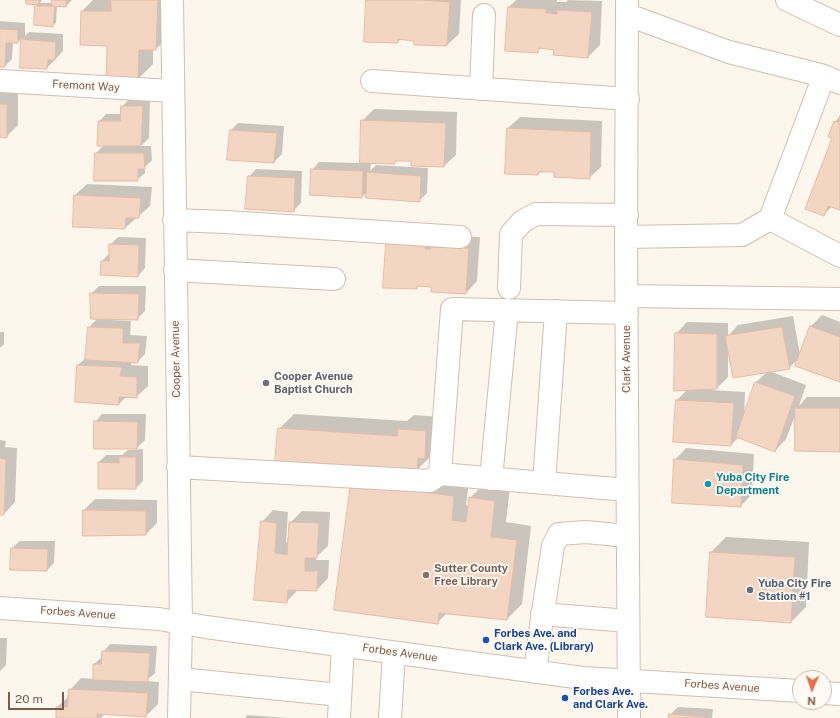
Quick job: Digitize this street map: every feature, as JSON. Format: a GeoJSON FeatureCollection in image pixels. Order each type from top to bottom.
{"type":"FeatureCollection","features":[{"type":"Feature","properties":{"kind":"street","name":"Cooper Avenue"},"geometry":{"type":"LineString","coordinates":[[172,0],[172,91],[181,622],[179,718]]}},
{"type":"Feature","properties":{"kind":"street"},"geometry":{"type":"LineString","coordinates":[[788,0],[840,25]]}},
{"type":"Feature","properties":{"kind":"street"},"geometry":{"type":"LineString","coordinates":[[626,237],[742,235],[770,219],[832,79],[729,52],[628,7]]}},
{"type":"Feature","properties":{"kind":"street","name":"Clark Avenue"},"geometry":{"type":"LineString","coordinates":[[628,7],[626,237],[629,718]]}},
{"type":"Feature","properties":{"kind":"street"},"geometry":{"type":"LineString","coordinates":[[481,89],[484,15]]}},
{"type":"Feature","properties":{"kind":"street","name":"Fremont Way"},"geometry":{"type":"LineString","coordinates":[[0,81],[172,91]]}},
{"type":"Feature","properties":{"kind":"street"},"geometry":{"type":"LineString","coordinates":[[372,81],[628,99]]}},
{"type":"Feature","properties":{"kind":"street"},"geometry":{"type":"LineString","coordinates":[[509,288],[512,234],[523,221],[536,214],[627,215]]}},
{"type":"Feature","properties":{"kind":"street"},"geometry":{"type":"LineString","coordinates":[[770,219],[840,256]]}},
{"type":"Feature","properties":{"kind":"street"},"geometry":{"type":"LineString","coordinates":[[174,220],[460,237]]}},
{"type":"Feature","properties":{"kind":"street"},"geometry":{"type":"LineString","coordinates":[[175,270],[334,278]]}},
{"type":"Feature","properties":{"kind":"street"},"geometry":{"type":"LineString","coordinates":[[440,474],[452,309],[556,311],[627,304],[840,299]]}},
{"type":"Feature","properties":{"kind":"street"},"geometry":{"type":"LineString","coordinates":[[491,479],[507,310]]}},
{"type":"Feature","properties":{"kind":"street"},"geometry":{"type":"LineString","coordinates":[[544,483],[556,311]]}},
{"type":"Feature","properties":{"kind":"street"},"geometry":{"type":"LineString","coordinates":[[178,467],[430,481],[440,474],[627,490]]}},
{"type":"Feature","properties":{"kind":"street"},"geometry":{"type":"LineString","coordinates":[[536,672],[542,614],[553,546],[559,534],[586,532],[628,536]]}},
{"type":"Feature","properties":{"kind":"street","name":"Forbes Avenue"},"geometry":{"type":"LineString","coordinates":[[0,608],[159,619],[583,678],[792,691]]}},
{"type":"Feature","properties":{"kind":"street"},"geometry":{"type":"LineString","coordinates":[[542,614],[628,622]]}},
{"type":"Feature","properties":{"kind":"street"},"geometry":{"type":"LineString","coordinates":[[339,718],[343,645]]}},
{"type":"Feature","properties":{"kind":"street"},"geometry":{"type":"LineString","coordinates":[[390,718],[394,652]]}},
{"type":"Feature","properties":{"kind":"street"},"geometry":{"type":"LineString","coordinates":[[180,679],[340,694]]}},
{"type":"Feature","properties":{"kind":"building"},"geometry":{"type":"Polygon","coordinates":[[[26,0],[39,0],[39,5],[26,4],[26,0]]]}},
{"type":"Feature","properties":{"kind":"building"},"geometry":{"type":"Polygon","coordinates":[[[52,0],[66,0],[66,7],[52,6],[52,0]]]}},
{"type":"Feature","properties":{"kind":"building"},"geometry":{"type":"Polygon","coordinates":[[[111,0],[158,0],[156,50],[139,50],[138,80],[106,79],[107,46],[80,45],[81,11],[111,11],[111,0]]]}},
{"type":"Feature","properties":{"kind":"building"},"geometry":{"type":"Polygon","coordinates":[[[366,0],[421,0],[450,2],[447,46],[414,45],[414,41],[398,39],[398,43],[364,42],[366,0]]]}},
{"type":"Feature","properties":{"kind":"building"},"geometry":{"type":"Polygon","coordinates":[[[35,6],[55,6],[53,27],[34,25],[35,6]]]}},
{"type":"Feature","properties":{"kind":"building"},"geometry":{"type":"Polygon","coordinates":[[[508,7],[546,9],[546,13],[557,14],[557,10],[592,12],[588,58],[553,55],[554,50],[539,48],[538,53],[505,51],[508,7]]]}},
{"type":"Feature","properties":{"kind":"building"},"geometry":{"type":"Polygon","coordinates":[[[0,29],[18,30],[18,43],[6,43],[5,67],[0,67],[0,29]]]}},
{"type":"Feature","properties":{"kind":"building"},"geometry":{"type":"Polygon","coordinates":[[[21,39],[56,42],[55,60],[48,60],[47,69],[20,68],[21,39]]]}},
{"type":"Feature","properties":{"kind":"building"},"geometry":{"type":"Polygon","coordinates":[[[0,104],[7,104],[7,138],[0,137],[0,104]]]}},
{"type":"Feature","properties":{"kind":"building"},"geometry":{"type":"Polygon","coordinates":[[[121,106],[143,106],[141,146],[97,146],[98,121],[120,121],[121,106]]]}},
{"type":"Feature","properties":{"kind":"building"},"geometry":{"type":"Polygon","coordinates":[[[840,116],[840,210],[828,206],[824,216],[805,209],[832,138],[828,137],[834,121],[838,122],[840,116]]]}},
{"type":"Feature","properties":{"kind":"building"},"geometry":{"type":"Polygon","coordinates":[[[361,120],[446,123],[444,167],[411,166],[411,161],[395,161],[395,164],[360,163],[361,120]]]}},
{"type":"Feature","properties":{"kind":"building"},"geometry":{"type":"Polygon","coordinates":[[[507,128],[591,132],[590,179],[554,177],[554,172],[539,172],[538,175],[505,174],[507,128]]]}},
{"type":"Feature","properties":{"kind":"building"},"geometry":{"type":"Polygon","coordinates":[[[230,130],[277,133],[274,163],[227,160],[230,130]]]}},
{"type":"Feature","properties":{"kind":"building"},"geometry":{"type":"Polygon","coordinates":[[[95,153],[144,153],[145,169],[138,169],[138,181],[94,181],[95,153]]]}},
{"type":"Feature","properties":{"kind":"building"},"geometry":{"type":"Polygon","coordinates":[[[311,169],[363,171],[362,198],[310,195],[311,169]]]}},
{"type":"Feature","properties":{"kind":"building"},"geometry":{"type":"Polygon","coordinates":[[[367,172],[421,176],[420,202],[366,198],[367,172]]]}},
{"type":"Feature","properties":{"kind":"building"},"geometry":{"type":"Polygon","coordinates":[[[248,176],[295,178],[294,212],[245,209],[248,176]]]}},
{"type":"Feature","properties":{"kind":"building"},"geometry":{"type":"Polygon","coordinates":[[[74,195],[141,198],[139,218],[126,218],[125,229],[73,227],[74,195]]]}},
{"type":"Feature","properties":{"kind":"building"},"geometry":{"type":"Polygon","coordinates":[[[109,244],[139,245],[138,277],[100,275],[101,261],[109,261],[109,244]]]}},
{"type":"Feature","properties":{"kind":"building"},"geometry":{"type":"Polygon","coordinates":[[[386,244],[425,245],[425,249],[431,249],[431,247],[469,248],[466,294],[431,292],[431,287],[417,286],[417,289],[383,288],[386,244]]]}},
{"type":"Feature","properties":{"kind":"building"},"geometry":{"type":"Polygon","coordinates":[[[90,293],[139,294],[138,320],[91,319],[90,293]]]}},
{"type":"Feature","properties":{"kind":"building"},"geometry":{"type":"Polygon","coordinates":[[[810,326],[840,337],[840,382],[795,366],[810,326]]]}},
{"type":"Feature","properties":{"kind":"building"},"geometry":{"type":"Polygon","coordinates":[[[88,327],[123,328],[123,343],[140,343],[138,363],[85,360],[88,327]]]}},
{"type":"Feature","properties":{"kind":"building"},"geometry":{"type":"Polygon","coordinates":[[[782,327],[790,369],[733,378],[725,336],[782,327]]]}},
{"type":"Feature","properties":{"kind":"building"},"geometry":{"type":"Polygon","coordinates":[[[675,333],[717,334],[717,389],[674,391],[675,333]]]}},
{"type":"Feature","properties":{"kind":"building"},"geometry":{"type":"Polygon","coordinates":[[[77,365],[122,367],[120,376],[137,377],[137,398],[119,397],[119,405],[75,402],[77,365]]]}},
{"type":"Feature","properties":{"kind":"building"},"geometry":{"type":"Polygon","coordinates":[[[755,382],[795,396],[775,452],[736,437],[755,382]]]}},
{"type":"Feature","properties":{"kind":"building"},"geometry":{"type":"Polygon","coordinates":[[[676,400],[734,403],[731,446],[673,442],[676,400]]]}},
{"type":"Feature","properties":{"kind":"building"},"geometry":{"type":"Polygon","coordinates":[[[795,408],[840,408],[840,452],[795,451],[795,408]]]}},
{"type":"Feature","properties":{"kind":"building"},"geometry":{"type":"Polygon","coordinates":[[[94,421],[138,422],[137,449],[94,449],[94,421]]]}},
{"type":"Feature","properties":{"kind":"building"},"geometry":{"type":"Polygon","coordinates":[[[278,428],[397,436],[398,429],[426,431],[425,459],[418,458],[417,471],[275,462],[278,428]]]}},
{"type":"Feature","properties":{"kind":"building"},"geometry":{"type":"Polygon","coordinates":[[[119,457],[136,457],[136,489],[98,489],[98,462],[119,463],[119,457]]]}},
{"type":"Feature","properties":{"kind":"building"},"geometry":{"type":"Polygon","coordinates":[[[0,458],[6,459],[4,515],[0,515],[0,458]]]}},
{"type":"Feature","properties":{"kind":"building","name":"Yuba City Fire Department"},"geometry":{"type":"Polygon","coordinates":[[[674,459],[743,465],[741,507],[672,503],[674,459]]]}},
{"type":"Feature","properties":{"kind":"building","name":"Sutter County Free Library"},"geometry":{"type":"Polygon","coordinates":[[[351,483],[454,496],[452,520],[466,522],[469,497],[495,501],[491,537],[517,540],[507,620],[439,613],[438,624],[334,610],[351,483]]]}},
{"type":"Feature","properties":{"kind":"building"},"geometry":{"type":"Polygon","coordinates":[[[83,510],[146,511],[146,535],[83,536],[83,510]]]}},
{"type":"Feature","properties":{"kind":"building"},"geometry":{"type":"Polygon","coordinates":[[[261,521],[277,523],[275,553],[287,555],[289,522],[319,523],[317,558],[305,558],[305,571],[318,571],[317,591],[288,590],[287,603],[254,600],[261,521]]]}},
{"type":"Feature","properties":{"kind":"building"},"geometry":{"type":"Polygon","coordinates":[[[11,548],[48,549],[47,571],[10,570],[11,548]]]}},
{"type":"Feature","properties":{"kind":"building","name":"Yuba City Fire Station #1"},"geometry":{"type":"Polygon","coordinates":[[[710,552],[795,557],[791,623],[706,617],[710,552]]]}},
{"type":"Feature","properties":{"kind":"building"},"geometry":{"type":"Polygon","coordinates":[[[102,651],[150,653],[148,682],[93,680],[93,664],[101,664],[102,651]]]}},
{"type":"Feature","properties":{"kind":"building"},"geometry":{"type":"Polygon","coordinates":[[[69,689],[148,693],[146,717],[97,714],[97,718],[56,718],[56,707],[67,707],[69,689]]]}},
{"type":"Feature","properties":{"kind":"building"},"geometry":{"type":"Polygon","coordinates":[[[669,714],[706,717],[669,718],[669,714]]]}},
{"type":"Feature","properties":{"kind":"place","name":"Cooper Avenue Baptist Church"},"geometry":{"type":"Point","coordinates":[266,383]}},
{"type":"Feature","properties":{"kind":"place","name":"Yuba City Fire Department"},"geometry":{"type":"Point","coordinates":[708,484]}},
{"type":"Feature","properties":{"kind":"place","name":"Sutter County Free Library"},"geometry":{"type":"Point","coordinates":[426,575]}},
{"type":"Feature","properties":{"kind":"place","name":"Yuba City Fire Station #1"},"geometry":{"type":"Point","coordinates":[750,590]}},
{"type":"Feature","properties":{"kind":"place","name":"Forbes Ave. and Clark Ave. (Library)"},"geometry":{"type":"Point","coordinates":[486,640]}},
{"type":"Feature","properties":{"kind":"place","name":"Forbes Ave. and Clark Ave."},"geometry":{"type":"Point","coordinates":[565,698]}}]}
